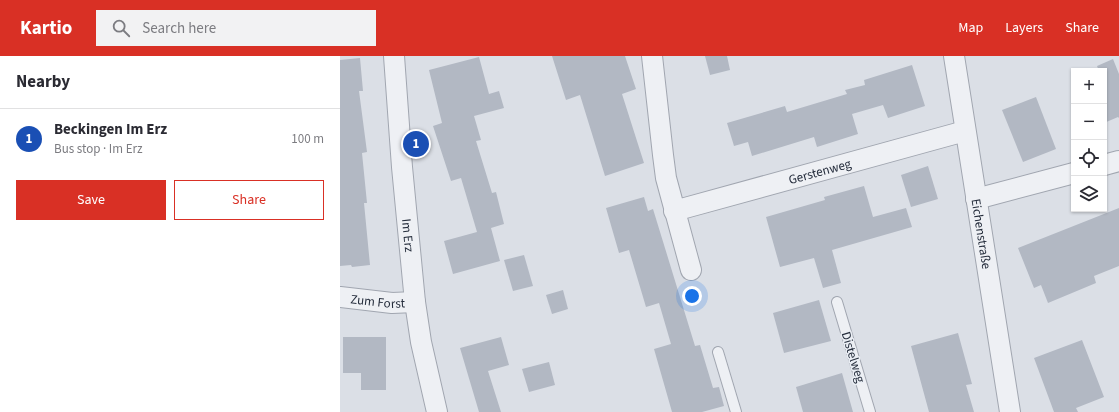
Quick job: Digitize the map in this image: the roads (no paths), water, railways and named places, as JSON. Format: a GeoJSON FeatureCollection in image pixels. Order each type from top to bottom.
{"type":"FeatureCollection","features":[{"type":"Feature","properties":{"kind":"street","name":"Im Erz"},"geometry":{"type":"LineString","coordinates":[[394,56],[402,167],[415,302],[421,342],[437,412]]}},
{"type":"Feature","properties":{"kind":"street"},"geometry":{"type":"LineString","coordinates":[[652,56],[666,178],[691,270]]}},
{"type":"Feature","properties":{"kind":"street","name":"Eichenstraße"},"geometry":{"type":"LineString","coordinates":[[954,56],[964,132],[1010,412]]}},
{"type":"Feature","properties":{"kind":"street","name":"Gerstenweg"},"geometry":{"type":"LineString","coordinates":[[674,211],[964,132]]}},
{"type":"Feature","properties":{"kind":"street"},"geometry":{"type":"LineString","coordinates":[[1107,164],[1119,161]]}},
{"type":"Feature","properties":{"kind":"street"},"geometry":{"type":"LineString","coordinates":[[976,199],[1071,174]]}},
{"type":"Feature","properties":{"kind":"street","name":"Zum Forst"},"geometry":{"type":"LineString","coordinates":[[340,296],[392,303],[415,302]]}},
{"type":"Feature","properties":{"kind":"lane","name":"Distelweg"},"geometry":{"type":"LineString","coordinates":[[837,302],[870,412]]}},
{"type":"Feature","properties":{"kind":"lane"},"geometry":{"type":"LineString","coordinates":[[718,352],[736,412]]}},
{"type":"Feature","properties":{"kind":"place","name":"Beckingen Im Erz"},"geometry":{"type":"Point","coordinates":[416,144]}}]}
